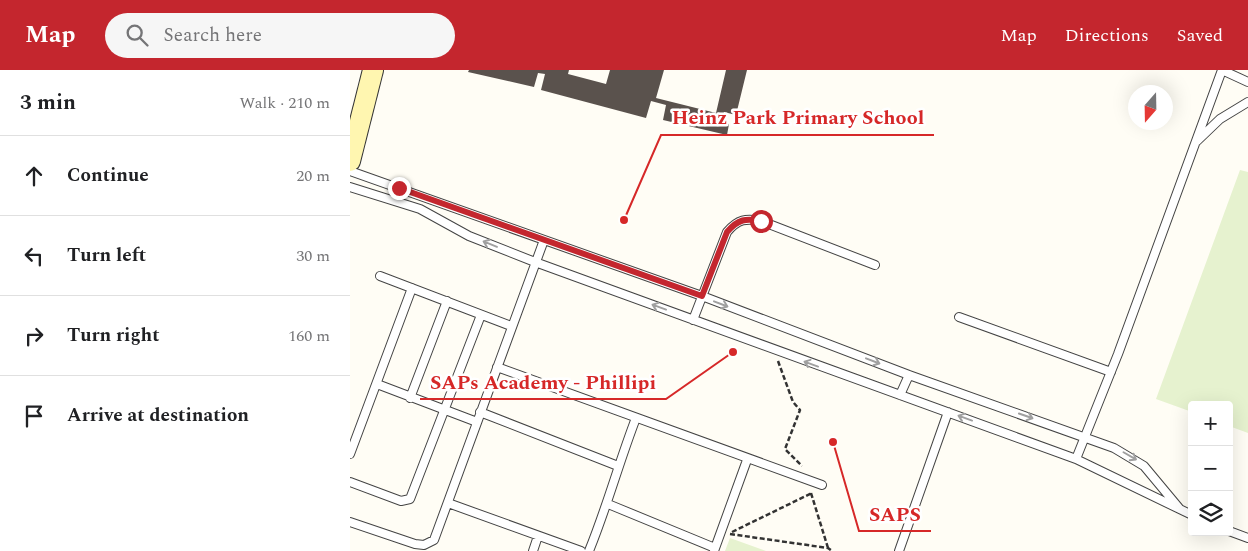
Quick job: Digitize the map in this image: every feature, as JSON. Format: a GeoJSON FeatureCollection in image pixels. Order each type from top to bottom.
{"type":"FeatureCollection","features":[{"type":"Feature","properties":{"kind":"main road"},"geometry":{"type":"LineString","coordinates":[[350,161],[373,70]]}},
{"type":"Feature","properties":{"kind":"lane"},"geometry":{"type":"LineString","coordinates":[[1076,459],[1111,372],[1222,70],[1248,82]]}},
{"type":"Feature","properties":{"kind":"lane"},"geometry":{"type":"LineString","coordinates":[[1196,142],[1220,119],[1248,102]]}},
{"type":"Feature","properties":{"kind":"lane"},"geometry":{"type":"LineString","coordinates":[[350,171],[702,296],[909,375],[1085,437],[1130,455],[1158,479],[1180,509]]}},
{"type":"Feature","properties":{"kind":"lane"},"geometry":{"type":"LineString","coordinates":[[350,187],[420,209],[470,236],[535,262],[1076,459],[1188,513]]}},
{"type":"Feature","properties":{"kind":"lane"},"geometry":{"type":"LineString","coordinates":[[440,220],[447,206]]}},
{"type":"Feature","properties":{"kind":"lane"},"geometry":{"type":"LineString","coordinates":[[693,320],[727,232],[733,224],[746,218],[761,221],[875,265]]}},
{"type":"Feature","properties":{"kind":"lane"},"geometry":{"type":"LineString","coordinates":[[350,522],[424,545],[434,540],[544,240]]}},
{"type":"Feature","properties":{"kind":"lane"},"geometry":{"type":"LineString","coordinates":[[380,276],[511,326]]}},
{"type":"Feature","properties":{"kind":"lane"},"geometry":{"type":"LineString","coordinates":[[350,454],[412,288]]}},
{"type":"Feature","properties":{"kind":"lane"},"geometry":{"type":"LineString","coordinates":[[410,398],[447,301]]}},
{"type":"Feature","properties":{"kind":"lane"},"geometry":{"type":"LineString","coordinates":[[350,482],[401,501],[410,499],[481,315]]}},
{"type":"Feature","properties":{"kind":"lane"},"geometry":{"type":"LineString","coordinates":[[960,317],[1111,372]]}},
{"type":"Feature","properties":{"kind":"lane"},"geometry":{"type":"LineString","coordinates":[[497,367],[748,460],[822,485]]}},
{"type":"Feature","properties":{"kind":"lane"},"geometry":{"type":"LineString","coordinates":[[900,395],[909,375]]}},
{"type":"Feature","properties":{"kind":"lane"},"geometry":{"type":"LineString","coordinates":[[377,384],[477,422]]}},
{"type":"Feature","properties":{"kind":"lane"},"geometry":{"type":"LineString","coordinates":[[480,412],[618,466]]}},
{"type":"Feature","properties":{"kind":"lane"},"geometry":{"type":"LineString","coordinates":[[899,551],[948,412]]}},
{"type":"Feature","properties":{"kind":"lane"},"geometry":{"type":"LineString","coordinates":[[589,551],[608,504],[618,466],[636,418]]}},
{"type":"Feature","properties":{"kind":"lane"},"geometry":{"type":"LineString","coordinates":[[608,504],[714,549],[748,460]]}},
{"type":"Feature","properties":{"kind":"lane"},"geometry":{"type":"LineString","coordinates":[[448,504],[581,551]]}},
{"type":"Feature","properties":{"kind":"lane"},"geometry":{"type":"LineString","coordinates":[[1233,532],[1248,538]]}},
{"type":"Feature","properties":{"kind":"lane"},"geometry":{"type":"LineString","coordinates":[[533,551],[538,536]]}},
{"type":"Feature","properties":{"kind":"path"},"geometry":{"type":"LineString","coordinates":[[774,350],[793,402],[800,410],[786,450],[804,467]]}},
{"type":"Feature","properties":{"kind":"path"},"geometry":{"type":"LineString","coordinates":[[822,485],[811,493],[729,534],[828,548],[832,551]]}},
{"type":"Feature","properties":{"kind":"path"},"geometry":{"type":"LineString","coordinates":[[811,493],[828,548]]}},
{"type":"Feature","properties":{"kind":"green space"},"geometry":{"type":"Polygon","coordinates":[[[1240,170],[1248,172],[1248,433],[1233,427],[1233,401],[1188,401],[1188,411],[1156,399],[1240,170]]]}},
{"type":"Feature","properties":{"kind":"green space"},"geometry":{"type":"Polygon","coordinates":[[[730,538],[766,551],[725,551],[730,538]]]}},
{"type":"Feature","properties":{"kind":"building"},"geometry":{"type":"Polygon","coordinates":[[[469,70],[569,70],[568,74],[606,84],[610,70],[664,70],[656,98],[716,113],[726,70],[747,70],[736,115],[724,112],[721,122],[729,124],[727,135],[663,120],[666,105],[651,101],[646,118],[541,90],[545,74],[538,73],[534,87],[468,72],[469,70]]]}},
{"type":"Feature","properties":{"kind":"place","name":"Heinz Park Primary School"},"geometry":{"type":"Point","coordinates":[624,220]}},
{"type":"Feature","properties":{"kind":"place","name":"SAPs Academy - Phillipi"},"geometry":{"type":"Point","coordinates":[733,352]}},
{"type":"Feature","properties":{"kind":"place","name":"SAPS"},"geometry":{"type":"Point","coordinates":[833,442]}},
{"type":"Feature","properties":{"kind":"route"},"geometry":{"type":"LineString","coordinates":[[399,188],[702,296],[727,232],[733,224],[746,218],[761,221]]}}]}
